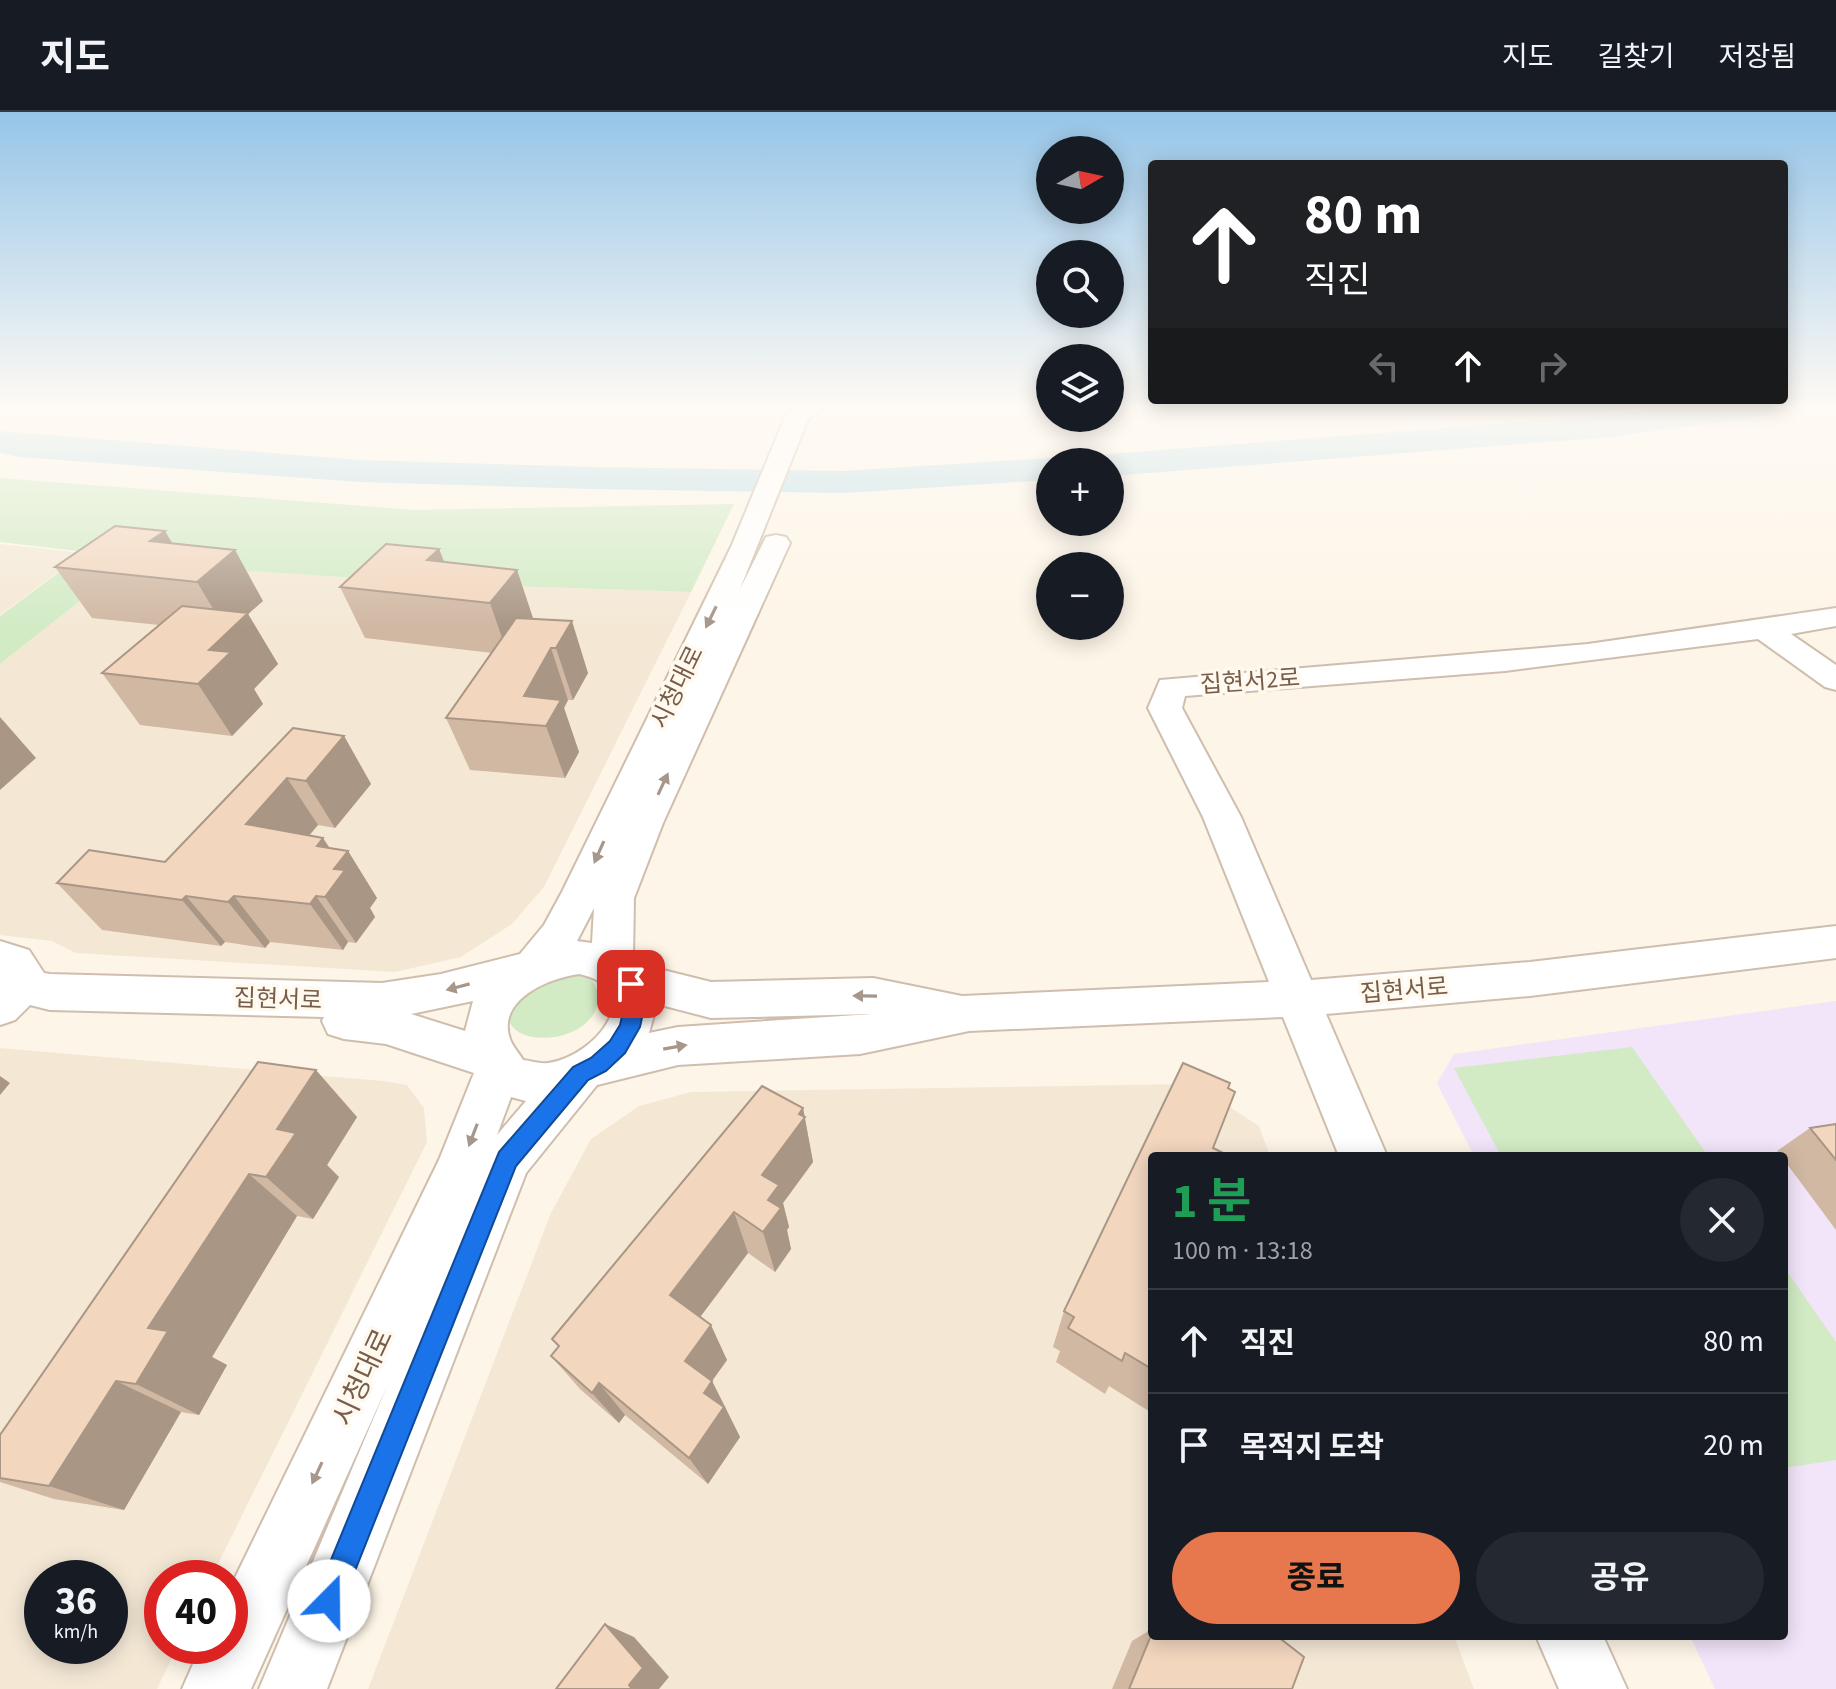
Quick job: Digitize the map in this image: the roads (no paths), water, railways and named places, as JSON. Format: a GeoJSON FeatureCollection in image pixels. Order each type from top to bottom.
{"type":"FeatureCollection","features":[{"type":"Feature","properties":{"kind":"street","name":"시청대로"},"geometry":{"type":"LineString","coordinates":[[619,971],[614,898],[790,481]]}},
{"type":"Feature","properties":{"kind":"street","name":"시청대로"},"geometry":{"type":"LineString","coordinates":[[534,967],[559,936],[768,538]]}},
{"type":"Feature","properties":{"kind":"street","name":"집현서2로"},"geometry":{"type":"LineString","coordinates":[[1361,1152],[1222,817],[1165,708],[1172,687],[1505,662],[1765,630],[1836,617]]}},
{"type":"Feature","properties":{"kind":"street"},"geometry":{"type":"LineString","coordinates":[[1765,630],[1836,680]]}},
{"type":"Feature","properties":{"kind":"street","name":"집현서로"},"geometry":{"type":"LineString","coordinates":[[590,1069],[678,1046],[860,1035],[969,1013],[1296,999],[1530,979],[1836,942]]}},
{"type":"Feature","properties":{"kind":"street"},"geometry":{"type":"LineString","coordinates":[[579,957],[619,971],[631,984],[635,1003],[630,1027],[617,1047],[590,1069],[549,1083],[524,1081],[503,1073],[501,1062],[486,1036],[488,1017],[498,997],[514,980],[534,967],[556,959],[579,957]]}},
{"type":"Feature","properties":{"kind":"street","name":"집현서로"},"geometry":{"type":"LineString","coordinates":[[5,990],[382,1001],[441,992],[534,967]]}},
{"type":"Feature","properties":{"kind":"street","name":"집현서로"},"geometry":{"type":"LineString","coordinates":[[619,971],[711,1000],[873,996],[969,1013]]}},
{"type":"Feature","properties":{"kind":"street","name":"집현서로"},"geometry":{"type":"LineString","coordinates":[[5,990],[36,1006],[386,1025],[501,1062]]}},
{"type":"Feature","properties":{"kind":"street","name":"시청대로"},"geometry":{"type":"LineString","coordinates":[[216,1689],[460,1168],[501,1062]]}},
{"type":"Feature","properties":{"kind":"street","name":"시청대로"},"geometry":{"type":"LineString","coordinates":[[293,1689],[507,1159],[590,1069]]}},
{"type":"Feature","properties":{"kind":"street"},"geometry":{"type":"LineString","coordinates":[[1571,1640],[1593,1689]]}},
{"type":"Feature","properties":{"kind":"waterway"},"geometry":{"type":"LineString","coordinates":[[755,481],[866,481]]}}]}
